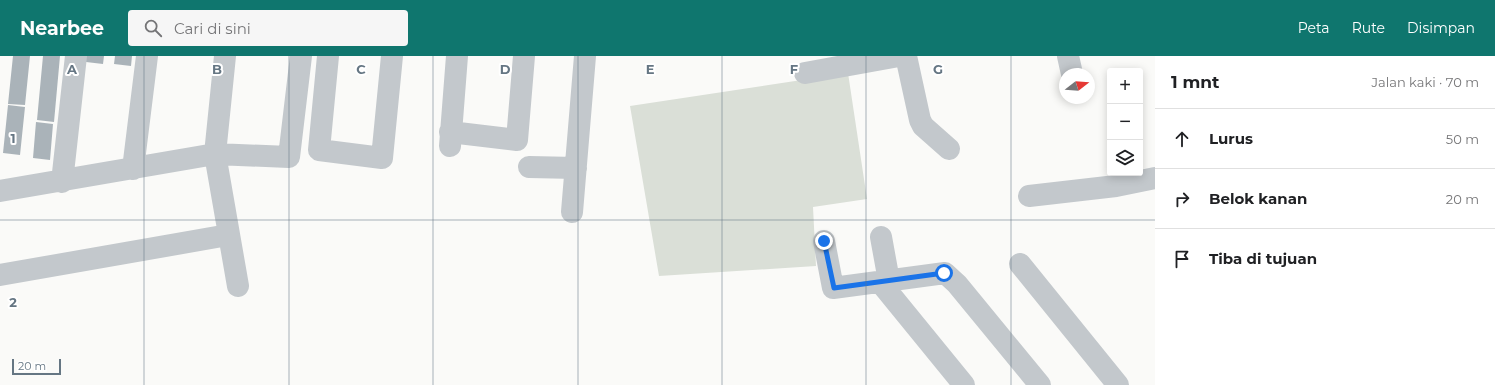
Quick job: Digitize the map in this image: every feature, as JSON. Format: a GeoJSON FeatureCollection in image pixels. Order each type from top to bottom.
{"type":"FeatureCollection","features":[{"type":"Feature","properties":{"kind":"street"},"geometry":{"type":"LineString","coordinates":[[62,182],[76,56]]}},
{"type":"Feature","properties":{"kind":"street"},"geometry":{"type":"LineString","coordinates":[[133,169],[147,56]]}},
{"type":"Feature","properties":{"kind":"street"},"geometry":{"type":"LineString","coordinates":[[225,56],[215,154],[238,286]]}},
{"type":"Feature","properties":{"kind":"street"},"geometry":{"type":"LineString","coordinates":[[0,192],[215,154],[290,157],[301,56]]}},
{"type":"Feature","properties":{"kind":"street"},"geometry":{"type":"LineString","coordinates":[[328,56],[319,150],[382,158],[392,56]]}},
{"type":"Feature","properties":{"kind":"street"},"geometry":{"type":"LineString","coordinates":[[457,56],[450,139],[517,140],[524,56]]}},
{"type":"Feature","properties":{"kind":"street"},"geometry":{"type":"LineString","coordinates":[[572,212],[585,56]]}},
{"type":"Feature","properties":{"kind":"street"},"geometry":{"type":"LineString","coordinates":[[805,73],[899,56]]}},
{"type":"Feature","properties":{"kind":"street"},"geometry":{"type":"LineString","coordinates":[[906,56],[920,120],[923,126],[948,149]]}},
{"type":"Feature","properties":{"kind":"street"},"geometry":{"type":"LineString","coordinates":[[1068,56],[1071,68]]}},
{"type":"Feature","properties":{"kind":"street"},"geometry":{"type":"LineString","coordinates":[[529,167],[576,168]]}},
{"type":"Feature","properties":{"kind":"street"},"geometry":{"type":"LineString","coordinates":[[1029,196],[1116,186],[1155,178]]}},
{"type":"Feature","properties":{"kind":"street"},"geometry":{"type":"LineString","coordinates":[[0,275],[228,235]]}},
{"type":"Feature","properties":{"kind":"street"},"geometry":{"type":"LineString","coordinates":[[881,237],[884,281],[964,385]]}},
{"type":"Feature","properties":{"kind":"street"},"geometry":{"type":"LineString","coordinates":[[824,241],[834,288],[944,273],[957,284],[1040,385]]}},
{"type":"Feature","properties":{"kind":"street"},"geometry":{"type":"LineString","coordinates":[[1020,264],[1111,383]]}},
{"type":"Feature","properties":{"kind":"shaded area"},"geometry":{"type":"Polygon","coordinates":[[[848,73],[867,199],[813,207],[816,266],[659,276],[630,106],[848,73]]]}},
{"type":"Feature","properties":{"kind":"building"},"geometry":{"type":"Polygon","coordinates":[[[13,56],[30,56],[25,105],[8,104],[13,56]]]}},
{"type":"Feature","properties":{"kind":"building"},"geometry":{"type":"Polygon","coordinates":[[[43,56],[60,56],[54,122],[37,120],[43,56]]]}},
{"type":"Feature","properties":{"kind":"building"},"geometry":{"type":"Polygon","coordinates":[[[86,56],[104,56],[103,64],[86,62],[86,56]]]}},
{"type":"Feature","properties":{"kind":"building"},"geometry":{"type":"Polygon","coordinates":[[[115,56],[132,56],[131,66],[114,64],[115,56]]]}},
{"type":"Feature","properties":{"kind":"building"},"geometry":{"type":"Polygon","coordinates":[[[8,105],[25,107],[20,155],[3,153],[8,105]]]}},
{"type":"Feature","properties":{"kind":"building"},"geometry":{"type":"Polygon","coordinates":[[[36,122],[53,124],[50,160],[33,158],[36,122]]]}},
{"type":"Feature","properties":{"kind":"route"},"geometry":{"type":"LineString","coordinates":[[824,241],[834,288],[944,273]]}}]}
